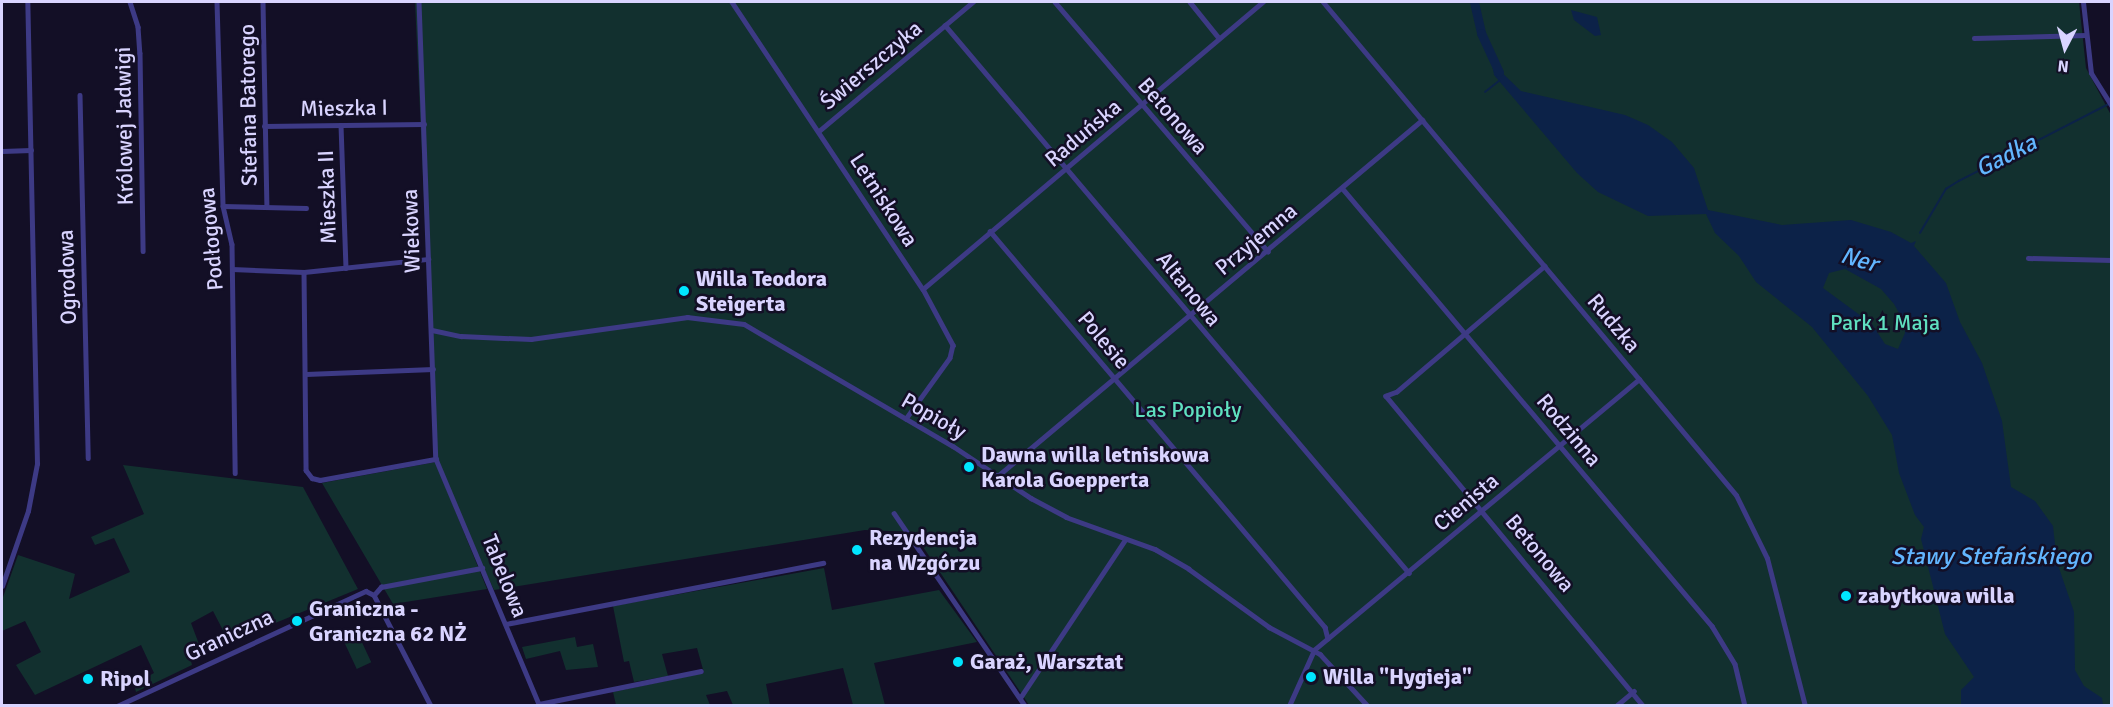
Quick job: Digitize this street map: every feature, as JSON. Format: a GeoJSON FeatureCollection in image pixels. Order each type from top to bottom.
{"type":"FeatureCollection","features":[{"type":"Feature","properties":{"kind":"street"},"geometry":{"type":"LineString","coordinates":[[2,586],[28,511],[37,468],[27,2]]}},
{"type":"Feature","properties":{"kind":"street","name":"Królowej Jadwigi"},"geometry":{"type":"LineString","coordinates":[[130,2],[138,27],[140,53],[143,250]]}},
{"type":"Feature","properties":{"kind":"street","name":"Podłogowa"},"geometry":{"type":"LineString","coordinates":[[217,2],[223,206],[231,233],[235,473]]}},
{"type":"Feature","properties":{"kind":"street","name":"Stefana Batorego"},"geometry":{"type":"LineString","coordinates":[[263,2],[267,207]]}},
{"type":"Feature","properties":{"kind":"street","name":"Wiekowa"},"geometry":{"type":"LineString","coordinates":[[419,2],[436,459]]}},
{"type":"Feature","properties":{"kind":"street","name":"Letniskowa"},"geometry":{"type":"LineString","coordinates":[[732,2],[923,289],[954,345],[950,358],[906,419]]}},
{"type":"Feature","properties":{"kind":"street","name":"Świerszczyka"},"geometry":{"type":"LineString","coordinates":[[819,131],[973,2]]}},
{"type":"Feature","properties":{"kind":"street","name":"Betonowa"},"geometry":{"type":"LineString","coordinates":[[1055,2],[1268,251]]}},
{"type":"Feature","properties":{"kind":"street"},"geometry":{"type":"LineString","coordinates":[[1190,2],[1219,38]]}},
{"type":"Feature","properties":{"kind":"street","name":"Raduńska"},"geometry":{"type":"LineString","coordinates":[[923,289],[1263,2]]}},
{"type":"Feature","properties":{"kind":"street","name":"Rudzka"},"geometry":{"type":"LineString","coordinates":[[1323,2],[1730,488],[1752,523],[1770,566],[1805,705]]}},
{"type":"Feature","properties":{"kind":"street"},"geometry":{"type":"LineString","coordinates":[[2083,2],[2091,73],[2112,107]]}},
{"type":"Feature","properties":{"kind":"street","name":"Altanowa"},"geometry":{"type":"LineString","coordinates":[[945,25],[1189,316],[1409,573]]}},
{"type":"Feature","properties":{"kind":"street"},"geometry":{"type":"LineString","coordinates":[[1974,38],[2086,35]]}},
{"type":"Feature","properties":{"kind":"street","name":"Ogrodowa"},"geometry":{"type":"LineString","coordinates":[[80,95],[88,458]]}},
{"type":"Feature","properties":{"kind":"street","name":"Przyjemna"},"geometry":{"type":"LineString","coordinates":[[1000,474],[1343,189],[1422,120]]}},
{"type":"Feature","properties":{"kind":"street","name":"Mieszka I"},"geometry":{"type":"LineString","coordinates":[[264,126],[424,124]]}},
{"type":"Feature","properties":{"kind":"street","name":"Mieszka II"},"geometry":{"type":"LineString","coordinates":[[342,125],[346,268]]}},
{"type":"Feature","properties":{"kind":"street"},"geometry":{"type":"LineString","coordinates":[[2,151],[31,150]]}},
{"type":"Feature","properties":{"kind":"street","name":"Rodzinna"},"geometry":{"type":"LineString","coordinates":[[1343,189],[1712,626],[1735,664],[1745,705]]}},
{"type":"Feature","properties":{"kind":"street","name":"Stefana Batorego"},"geometry":{"type":"LineString","coordinates":[[223,206],[306,208]]}},
{"type":"Feature","properties":{"kind":"street","name":"Polesie"},"geometry":{"type":"LineString","coordinates":[[990,231],[1325,627],[1328,639]]}},
{"type":"Feature","properties":{"kind":"street"},"geometry":{"type":"LineString","coordinates":[[2028,258],[2112,260]]}},
{"type":"Feature","properties":{"kind":"street"},"geometry":{"type":"LineString","coordinates":[[232,269],[304,272],[428,259]]}},
{"type":"Feature","properties":{"kind":"street"},"geometry":{"type":"LineString","coordinates":[[1466,334],[1545,266]]}},
{"type":"Feature","properties":{"kind":"street"},"geometry":{"type":"LineString","coordinates":[[304,272],[306,470],[312,478],[436,459]]}},
{"type":"Feature","properties":{"kind":"street","name":"Popioły"},"geometry":{"type":"LineString","coordinates":[[432,330],[461,336],[531,339],[687,316],[733,320],[781,344],[1000,474],[1030,498],[1066,517],[1155,549],[1189,569],[1269,627],[1314,650],[1368,705]]}},
{"type":"Feature","properties":{"kind":"street","name":"Betonowa"},"geometry":{"type":"LineString","coordinates":[[1466,334],[1397,392],[1386,396],[1634,691],[1642,705]]}},
{"type":"Feature","properties":{"kind":"street"},"geometry":{"type":"LineString","coordinates":[[306,374],[433,369]]}},
{"type":"Feature","properties":{"kind":"street","name":"Cienista"},"geometry":{"type":"LineString","coordinates":[[1314,650],[1640,380]]}},
{"type":"Feature","properties":{"kind":"street","name":"Tabelowa"},"geometry":{"type":"LineString","coordinates":[[436,459],[467,525],[482,568],[540,704]]}},
{"type":"Feature","properties":{"kind":"street"},"geometry":{"type":"LineString","coordinates":[[894,513],[1023,705]]}},
{"type":"Feature","properties":{"kind":"street"},"geometry":{"type":"LineString","coordinates":[[1020,698],[1125,540]]}},
{"type":"Feature","properties":{"kind":"street"},"geometry":{"type":"LineString","coordinates":[[506,624],[823,563]]}},
{"type":"Feature","properties":{"kind":"street","name":"Graniczna"},"geometry":{"type":"LineString","coordinates":[[117,705],[361,592],[374,595],[381,587],[482,568]]}},
{"type":"Feature","properties":{"kind":"street"},"geometry":{"type":"LineString","coordinates":[[374,595],[431,705]]}},
{"type":"Feature","properties":{"kind":"street"},"geometry":{"type":"LineString","coordinates":[[1289,705],[1314,650]]}},
{"type":"Feature","properties":{"kind":"street"},"geometry":{"type":"LineString","coordinates":[[540,704],[701,671]]}},
{"type":"Feature","properties":{"kind":"street"},"geometry":{"type":"LineString","coordinates":[[1616,705],[1634,691]]}},
{"type":"Feature","properties":{"kind":"green space","name":"Las Popioły"},"geometry":{"type":"Polygon","coordinates":[[[415,2],[2079,2],[2086,68],[2111,115],[2111,705],[1029,705],[913,532],[865,530],[494,590],[437,466],[487,589],[393,604],[322,483],[436,462],[415,2]]]}},
{"type":"Feature","properties":{"kind":"green space"},"geometry":{"type":"Polygon","coordinates":[[[123,465],[303,487],[358,589],[229,642],[213,611],[191,623],[202,652],[191,661],[192,665],[136,692],[134,684],[154,673],[141,645],[35,695],[16,665],[41,652],[25,621],[2,631],[2,600],[18,555],[75,574],[69,599],[130,572],[114,538],[95,545],[91,537],[144,514],[123,465]]]}},
{"type":"Feature","properties":{"kind":"green space"},"geometry":{"type":"Polygon","coordinates":[[[824,568],[832,610],[939,590],[977,642],[874,663],[885,705],[853,705],[843,668],[766,684],[770,705],[733,705],[727,691],[706,695],[710,705],[616,705],[613,692],[704,673],[697,648],[662,654],[668,676],[634,682],[629,661],[624,662],[613,606],[824,568]]]}},
{"type":"Feature","properties":{"kind":"green space"},"geometry":{"type":"Polygon","coordinates":[[[359,636],[371,662],[357,669],[344,643],[359,636]]]}},
{"type":"Feature","properties":{"kind":"green space"},"geometry":{"type":"Polygon","coordinates":[[[575,637],[577,647],[593,644],[598,667],[566,670],[560,651],[526,659],[522,647],[575,637]]]}},
{"type":"Feature","properties":{"kind":"water"},"geometry":{"type":"Polygon","coordinates":[[[1571,10],[1597,17],[1601,35],[1595,36],[1574,20],[1571,10]]]}},
{"type":"Feature","properties":{"kind":"water","name":"Stawy Stefańskiego"},"geometry":{"type":"Polygon","coordinates":[[[1492,63],[1521,91],[1625,115],[1648,125],[1672,142],[1694,168],[1708,210],[1782,225],[1851,220],[1891,232],[1911,243],[1916,241],[1914,246],[1946,283],[1960,322],[1982,363],[2002,421],[2011,487],[2035,501],[2053,526],[2057,562],[2074,612],[2075,670],[2084,686],[2102,698],[2103,705],[1961,705],[1961,690],[1974,677],[1945,634],[1921,539],[1924,527],[1915,515],[1899,473],[1892,435],[1868,396],[1812,327],[1756,282],[1739,256],[1715,233],[1706,214],[1648,216],[1598,192],[1577,173],[1494,75],[1492,63]],[[1845,269],[1829,273],[1823,288],[1872,324],[1885,344],[1898,349],[1905,333],[1904,322],[1894,304],[1881,289],[1845,269]]]}},
{"type":"Feature","properties":{"kind":"waterway","name":"Ner"},"geometry":{"type":"LineString","coordinates":[[1474,2],[1481,33],[1499,72]]}},
{"type":"Feature","properties":{"kind":"waterway"},"geometry":{"type":"LineString","coordinates":[[1485,92],[1499,81]]}},
{"type":"Feature","properties":{"kind":"waterway","name":"Gadka"},"geometry":{"type":"LineString","coordinates":[[1920,233],[1946,189],[2109,104]]}},
{"type":"Feature","properties":{"kind":"place","name":"Willa Teodora Steigerta"},"geometry":{"type":"Point","coordinates":[684,291]}},
{"type":"Feature","properties":{"kind":"place","name":"Dawna willa letniskowa Karola Goepperta"},"geometry":{"type":"Point","coordinates":[969,467]}},
{"type":"Feature","properties":{"kind":"place","name":"Rezydencja na Wzgórzu"},"geometry":{"type":"Point","coordinates":[857,550]}},
{"type":"Feature","properties":{"kind":"place","name":"zabytkowa willa"},"geometry":{"type":"Point","coordinates":[1846,596]}},
{"type":"Feature","properties":{"kind":"place","name":"Graniczna - Graniczna 62 NŻ"},"geometry":{"type":"Point","coordinates":[297,621]}},
{"type":"Feature","properties":{"kind":"place","name":"Garaż, Warsztat"},"geometry":{"type":"Point","coordinates":[958,662]}},
{"type":"Feature","properties":{"kind":"place","name":"Willa \"Hygieja\""},"geometry":{"type":"Point","coordinates":[1311,677]}},
{"type":"Feature","properties":{"kind":"place","name":"Ripol"},"geometry":{"type":"Point","coordinates":[88,679]}},
{"type":"Feature","properties":{"kind":"park label","name":"Park 1 Maja"},"geometry":{"type":"Point","coordinates":[1885,323]}}]}
